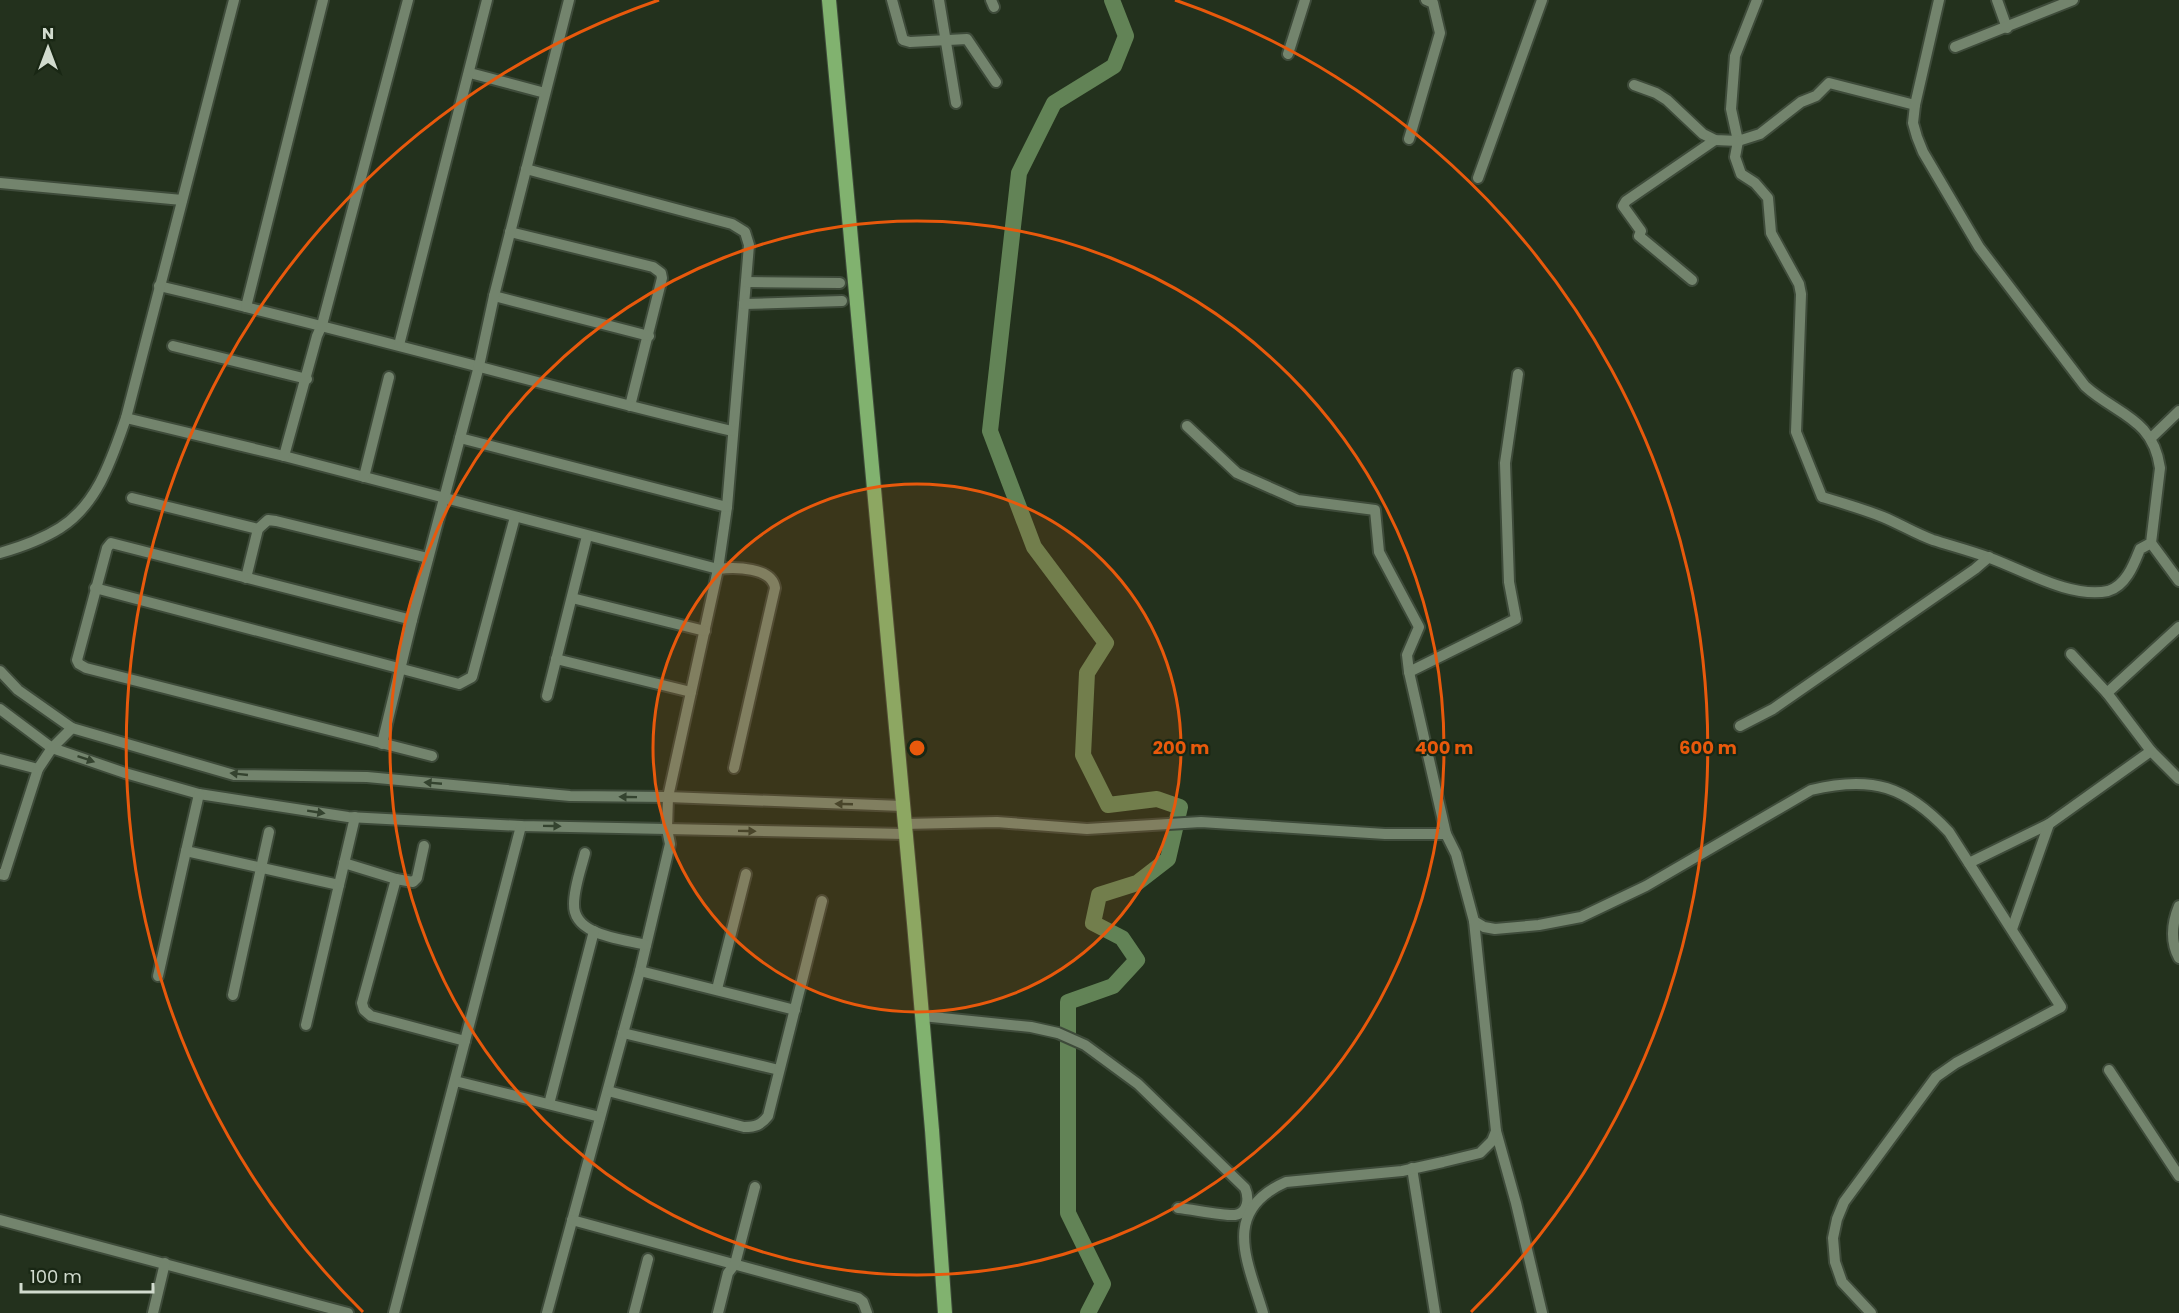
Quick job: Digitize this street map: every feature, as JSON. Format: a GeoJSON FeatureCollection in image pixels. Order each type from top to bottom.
{"type":"FeatureCollection","features":[{"type":"Feature","properties":{"kind":"main road"},"geometry":{"type":"LineString","coordinates":[[829,0],[922,1016],[945,1313]]}},
{"type":"Feature","properties":{"kind":"street"},"geometry":{"type":"LineString","coordinates":[[0,554],[34,543],[62,527],[93,494],[108,469],[126,418],[234,0]]}},
{"type":"Feature","properties":{"kind":"street"},"geometry":{"type":"LineString","coordinates":[[246,307],[323,0]]}},
{"type":"Feature","properties":{"kind":"street"},"geometry":{"type":"LineString","coordinates":[[284,456],[322,325],[408,0]]}},
{"type":"Feature","properties":{"kind":"street"},"geometry":{"type":"LineString","coordinates":[[399,345],[487,0]]}},
{"type":"Feature","properties":{"kind":"street"},"geometry":{"type":"LineString","coordinates":[[382,744],[479,366],[494,296],[569,0]]}},
{"type":"Feature","properties":{"kind":"street"},"geometry":{"type":"LineString","coordinates":[[892,0],[903,40],[910,42],[967,39],[996,82]]}},
{"type":"Feature","properties":{"kind":"street"},"geometry":{"type":"LineString","coordinates":[[939,0],[956,103]]}},
{"type":"Feature","properties":{"kind":"street"},"geometry":{"type":"LineString","coordinates":[[1288,54],[1305,0]]}},
{"type":"Feature","properties":{"kind":"street"},"geometry":{"type":"LineString","coordinates":[[1409,139],[1440,33],[1433,3],[1426,0]]}},
{"type":"Feature","properties":{"kind":"street"},"geometry":{"type":"LineString","coordinates":[[1478,178],[1542,0]]}},
{"type":"Feature","properties":{"kind":"street"},"geometry":{"type":"LineString","coordinates":[[1757,0],[1735,56],[1731,109],[1738,141],[1735,157],[1741,174],[1755,183],[1768,198],[1771,233],[1799,284],[1801,294],[1796,432],[1822,497],[1884,517],[1932,540],[1956,545],[1989,557],[2057,586],[2081,590],[2109,591],[2120,585],[2131,569],[2140,549],[2151,543]]}},
{"type":"Feature","properties":{"kind":"street"},"geometry":{"type":"LineString","coordinates":[[1939,0],[1913,123],[1923,152],[1978,246],[2085,386],[2098,398],[2142,425],[2151,438],[2159,458],[2160,468],[2151,543],[2179,581]]}},
{"type":"Feature","properties":{"kind":"street"},"geometry":{"type":"LineString","coordinates":[[1997,0],[2007,28]]}},
{"type":"Feature","properties":{"kind":"street"},"geometry":{"type":"LineString","coordinates":[[1955,47],[2073,0]]}},
{"type":"Feature","properties":{"kind":"street"},"geometry":{"type":"LineString","coordinates":[[470,73],[544,93]]}},
{"type":"Feature","properties":{"kind":"street"},"geometry":{"type":"LineString","coordinates":[[1634,85],[1667,100],[1703,134],[1715,140],[1738,141],[1760,134],[1801,102],[1816,96],[1829,84],[1915,105]]}},
{"type":"Feature","properties":{"kind":"street"},"geometry":{"type":"LineString","coordinates":[[1692,280],[1639,236],[1641,231],[1623,206],[1626,201],[1715,140]]}},
{"type":"Feature","properties":{"kind":"street"},"geometry":{"type":"LineString","coordinates":[[526,169],[732,224],[745,232],[749,245],[727,507],[718,569],[668,797],[667,829],[670,844],[640,971],[547,1313]]}},
{"type":"Feature","properties":{"kind":"street"},"geometry":{"type":"LineString","coordinates":[[0,183],[182,200]]}},
{"type":"Feature","properties":{"kind":"street"},"geometry":{"type":"LineString","coordinates":[[510,232],[658,269],[662,278],[630,406]]}},
{"type":"Feature","properties":{"kind":"street"},"geometry":{"type":"LineString","coordinates":[[746,282],[840,283]]}},
{"type":"Feature","properties":{"kind":"street"},"geometry":{"type":"LineString","coordinates":[[159,286],[322,325],[732,431]]}},
{"type":"Feature","properties":{"kind":"street"},"geometry":{"type":"LineString","coordinates":[[494,296],[649,336]]}},
{"type":"Feature","properties":{"kind":"street"},"geometry":{"type":"LineString","coordinates":[[744,304],[842,302]]}},
{"type":"Feature","properties":{"kind":"street"},"geometry":{"type":"LineString","coordinates":[[173,346],[307,379]]}},
{"type":"Feature","properties":{"kind":"street"},"geometry":{"type":"LineString","coordinates":[[1409,672],[1516,619],[1509,582],[1504,463],[1518,374]]}},
{"type":"Feature","properties":{"kind":"street"},"geometry":{"type":"LineString","coordinates":[[364,477],[389,377]]}},
{"type":"Feature","properties":{"kind":"street"},"geometry":{"type":"LineString","coordinates":[[2151,438],[2179,411]]}},
{"type":"Feature","properties":{"kind":"street"},"geometry":{"type":"LineString","coordinates":[[126,418],[284,456],[718,569],[734,567],[770,576],[775,588],[734,768]]}},
{"type":"Feature","properties":{"kind":"street"},"geometry":{"type":"LineString","coordinates":[[1187,426],[1237,473],[1257,482],[1298,500],[1375,510],[1379,552],[1419,627],[1407,655],[1409,672],[1446,834],[1456,855],[1473,921],[1496,1131],[1542,1313]]}},
{"type":"Feature","properties":{"kind":"street"},"geometry":{"type":"LineString","coordinates":[[460,438],[727,507]]}},
{"type":"Feature","properties":{"kind":"street"},"geometry":{"type":"LineString","coordinates":[[132,498],[258,529]]}},
{"type":"Feature","properties":{"kind":"street"},"geometry":{"type":"LineString","coordinates":[[95,588],[459,684],[472,677],[515,517]]}},
{"type":"Feature","properties":{"kind":"street"},"geometry":{"type":"LineString","coordinates":[[246,578],[258,529],[268,520],[428,558]]}},
{"type":"Feature","properties":{"kind":"street"},"geometry":{"type":"LineString","coordinates":[[547,696],[587,536]]}},
{"type":"Feature","properties":{"kind":"street"},"geometry":{"type":"LineString","coordinates":[[412,620],[111,543],[107,548],[95,588],[77,660],[86,668],[432,756]]}},
{"type":"Feature","properties":{"kind":"street"},"geometry":{"type":"LineString","coordinates":[[1740,726],[1773,709],[1989,557]]}},
{"type":"Feature","properties":{"kind":"street"},"geometry":{"type":"LineString","coordinates":[[572,598],[705,631]]}},
{"type":"Feature","properties":{"kind":"street"},"geometry":{"type":"LineString","coordinates":[[2108,693],[2179,627]]}},
{"type":"Feature","properties":{"kind":"street"},"geometry":{"type":"LineString","coordinates":[[2071,654],[2108,693],[2151,751],[2179,779]]}},
{"type":"Feature","properties":{"kind":"street"},"geometry":{"type":"LineString","coordinates":[[556,659],[691,692]]}},
{"type":"Feature","properties":{"kind":"street"},"geometry":{"type":"LineString","coordinates":[[0,671],[18,690],[72,728],[234,775],[367,777],[570,796],[668,797],[902,806]]}},
{"type":"Feature","properties":{"kind":"street"},"geometry":{"type":"LineString","coordinates":[[0,709],[52,748],[125,772],[199,794],[355,817],[521,826],[667,829],[905,829],[997,822],[1087,829],[1201,822],[1385,834],[1446,834]]}},
{"type":"Feature","properties":{"kind":"street"},"geometry":{"type":"LineString","coordinates":[[0,874],[4,875],[38,769],[52,748],[72,728]]}},
{"type":"Feature","properties":{"kind":"street"},"geometry":{"type":"LineString","coordinates":[[1969,863],[2049,824],[2151,751]]}},
{"type":"Feature","properties":{"kind":"street"},"geometry":{"type":"LineString","coordinates":[[0,759],[38,769]]}},
{"type":"Feature","properties":{"kind":"street"},"geometry":{"type":"LineString","coordinates":[[1473,921],[1484,927],[1495,929],[1539,925],[1581,917],[1646,886],[1811,790],[1834,784],[1878,785],[1903,795],[1928,810],[1948,832],[1969,863],[2061,1007],[1936,1077],[1844,1202],[1833,1238],[1835,1262],[1842,1282],[1871,1313]]}},
{"type":"Feature","properties":{"kind":"street"},"geometry":{"type":"LineString","coordinates":[[158,976],[199,794]]}},
{"type":"Feature","properties":{"kind":"street"},"geometry":{"type":"LineString","coordinates":[[306,1025],[355,817]]}},
{"type":"Feature","properties":{"kind":"street"},"geometry":{"type":"LineString","coordinates":[[2012,929],[2049,824]]}},
{"type":"Feature","properties":{"kind":"street"},"geometry":{"type":"LineString","coordinates":[[394,1313],[521,826]]}},
{"type":"Feature","properties":{"kind":"street"},"geometry":{"type":"LineString","coordinates":[[233,995],[269,832]]}},
{"type":"Feature","properties":{"kind":"street"},"geometry":{"type":"LineString","coordinates":[[344,863],[413,882],[417,878],[424,846]]}},
{"type":"Feature","properties":{"kind":"street"},"geometry":{"type":"LineString","coordinates":[[186,851],[339,885]]}},
{"type":"Feature","properties":{"kind":"street"},"geometry":{"type":"LineString","coordinates":[[585,853],[573,902],[576,917],[582,925],[594,931],[646,945]]}},
{"type":"Feature","properties":{"kind":"street"},"geometry":{"type":"LineString","coordinates":[[717,989],[747,874]]}},
{"type":"Feature","properties":{"kind":"street"},"geometry":{"type":"LineString","coordinates":[[396,879],[362,1003],[364,1010],[371,1016],[465,1041]]}},
{"type":"Feature","properties":{"kind":"street"},"geometry":{"type":"LineString","coordinates":[[608,1091],[744,1128],[754,1128],[762,1124],[768,1116],[822,901]]}},
{"type":"Feature","properties":{"kind":"street"},"geometry":{"type":"LineString","coordinates":[[2179,906],[2172,931],[2175,950],[2179,958]]}},
{"type":"Feature","properties":{"kind":"street"},"geometry":{"type":"LineString","coordinates":[[549,1104],[594,931]]}},
{"type":"Feature","properties":{"kind":"street"},"geometry":{"type":"LineString","coordinates":[[640,971],[795,1010]]}},
{"type":"Feature","properties":{"kind":"street"},"geometry":{"type":"LineString","coordinates":[[922,1016],[1010,1023],[1058,1034],[1085,1045],[1138,1084],[1245,1188],[1248,1196],[1244,1209],[1235,1215],[1178,1208]]}},
{"type":"Feature","properties":{"kind":"street"},"geometry":{"type":"LineString","coordinates":[[623,1033],[779,1070]]}},
{"type":"Feature","properties":{"kind":"street"},"geometry":{"type":"LineString","coordinates":[[2109,1070],[2179,1176]]}},
{"type":"Feature","properties":{"kind":"street"},"geometry":{"type":"LineString","coordinates":[[455,1081],[600,1117]]}},
{"type":"Feature","properties":{"kind":"street"},"geometry":{"type":"LineString","coordinates":[[1263,1313],[1244,1253],[1243,1232],[1249,1214],[1273,1188],[1286,1182],[1412,1168],[1480,1153],[1492,1141],[1496,1131]]}},
{"type":"Feature","properties":{"kind":"street"},"geometry":{"type":"LineString","coordinates":[[1412,1168],[1436,1313]]}},
{"type":"Feature","properties":{"kind":"street"},"geometry":{"type":"LineString","coordinates":[[718,1313],[728,1273],[735,1264],[755,1186]]}},
{"type":"Feature","properties":{"kind":"street"},"geometry":{"type":"LineString","coordinates":[[0,1220],[348,1313]]}},
{"type":"Feature","properties":{"kind":"street"},"geometry":{"type":"LineString","coordinates":[[572,1220],[858,1298],[863,1302],[867,1313]]}},
{"type":"Feature","properties":{"kind":"street"},"geometry":{"type":"LineString","coordinates":[[634,1313],[648,1259]]}},
{"type":"Feature","properties":{"kind":"street"},"geometry":{"type":"LineString","coordinates":[[153,1313],[165,1263]]}},
{"type":"Feature","properties":{"kind":"waterway"},"geometry":{"type":"LineString","coordinates":[[1088,1313],[1103,1284],[1068,1213],[1068,1002],[1113,986],[1137,960],[1122,938],[1093,923],[1099,895],[1137,883],[1168,859],[1180,807],[1157,799],[1108,805],[1083,755],[1087,673],[1106,643],[1034,547],[990,431],[1019,173],[1054,103],[1114,66],[1126,36],[1112,0]]}}]}
